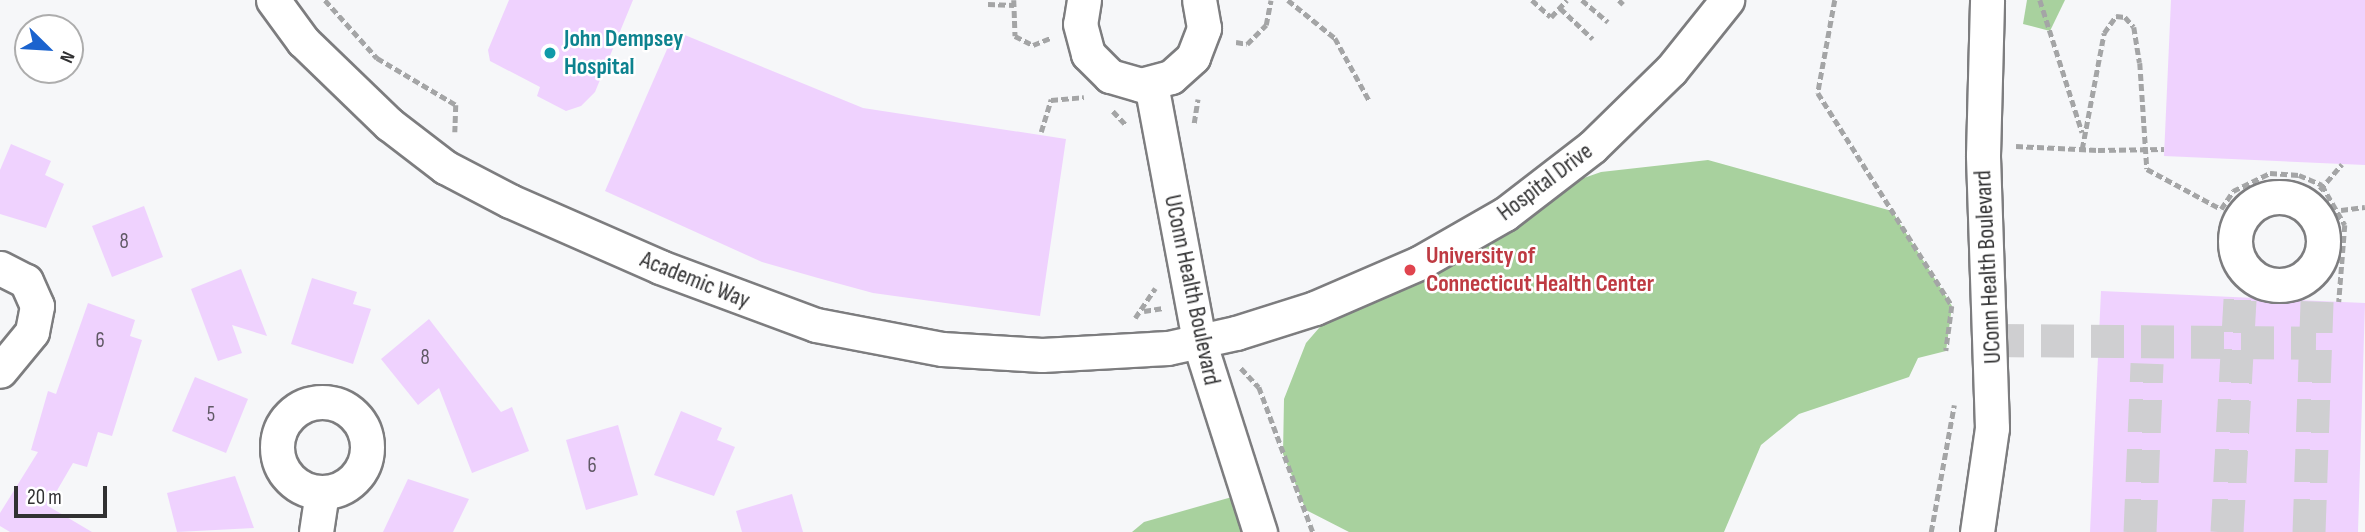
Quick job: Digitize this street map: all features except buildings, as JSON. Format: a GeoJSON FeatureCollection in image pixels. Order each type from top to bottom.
{"type":"FeatureCollection","features":[{"type":"Feature","properties":{"kind":"street","name":"Academic Way"},"geometry":{"type":"LineString","coordinates":[[273,0],[348,87],[445,167],[660,267],[783,314],[892,342],[992,353],[1092,355],[1199,341]]}},
{"type":"Feature","properties":{"kind":"street"},"geometry":{"type":"LineString","coordinates":[[1084,0],[1081,34],[1094,63],[1120,81],[1151,84],[1179,72],[1193,57],[1204,28],[1199,0]]}},
{"type":"Feature","properties":{"kind":"street","name":"Hospital Drive"},"geometry":{"type":"LineString","coordinates":[[1199,341],[1232,334],[1367,287],[1505,214],[1625,117],[1727,0]]}},
{"type":"Feature","properties":{"kind":"street","name":"UConn Health Boulevard"},"geometry":{"type":"LineString","coordinates":[[1978,532],[1992,428],[1983,155],[1987,0]]}},
{"type":"Feature","properties":{"kind":"street","name":"UConn Health Boulevard"},"geometry":{"type":"LineString","coordinates":[[1151,84],[1199,341],[1259,532]]}},
{"type":"Feature","properties":{"kind":"street"},"geometry":{"type":"LineString","coordinates":[[2240,297],[2242,264],[2237,227],[2256,203],[2286,197],[2314,196],[2324,240],[2318,261],[2328,301]]}},
{"type":"Feature","properties":{"kind":"street"},"geometry":{"type":"LineString","coordinates":[[2242,264],[2257,280],[2286,286],[2318,261]]}},
{"type":"Feature","properties":{"kind":"street"},"geometry":{"type":"LineString","coordinates":[[0,268],[26,281],[37,306],[32,332],[0,371]]}},
{"type":"Feature","properties":{"kind":"street"},"geometry":{"type":"LineString","coordinates":[[316,532],[322,492]]}},
{"type":"Feature","properties":{"kind":"path"},"geometry":{"type":"LineString","coordinates":[[325,0],[377,58],[456,105],[457,138]]}},
{"type":"Feature","properties":{"kind":"path"},"geometry":{"type":"LineString","coordinates":[[1230,50],[1266,25],[1271,0]]}},
{"type":"Feature","properties":{"kind":"path"},"geometry":{"type":"LineString","coordinates":[[1288,0],[1335,38],[1369,100]]}},
{"type":"Feature","properties":{"kind":"path"},"geometry":{"type":"LineString","coordinates":[[1532,0],[1551,18],[1566,0]]}},
{"type":"Feature","properties":{"kind":"path"},"geometry":{"type":"LineString","coordinates":[[1582,0],[1608,22]]}},
{"type":"Feature","properties":{"kind":"path"},"geometry":{"type":"LineString","coordinates":[[1835,0],[1818,93],[1952,306],[1946,351]]}},
{"type":"Feature","properties":{"kind":"path"},"geometry":{"type":"LineString","coordinates":[[2040,0],[2083,133]]}},
{"type":"Feature","properties":{"kind":"path"},"geometry":{"type":"LineString","coordinates":[[988,4],[1014,3],[1012,28],[1023,42],[1042,45],[1053,31]]}},
{"type":"Feature","properties":{"kind":"path"},"geometry":{"type":"LineString","coordinates":[[1560,8],[1592,38]]}},
{"type":"Feature","properties":{"kind":"path"},"geometry":{"type":"LineString","coordinates":[[2082,149],[2104,33],[2116,16],[2125,17],[2134,27],[2140,63],[2147,169],[2221,209],[2233,191],[2270,173],[2299,175],[2314,196],[2341,210],[2365,207]]}},
{"type":"Feature","properties":{"kind":"path"},"geometry":{"type":"LineString","coordinates":[[1195,134],[1192,108],[1205,88]]}},
{"type":"Feature","properties":{"kind":"path"},"geometry":{"type":"LineString","coordinates":[[1041,132],[1046,106],[1057,96],[1092,99]]}},
{"type":"Feature","properties":{"kind":"path"},"geometry":{"type":"LineString","coordinates":[[1108,106],[1132,137]]}},
{"type":"Feature","properties":{"kind":"path"},"geometry":{"type":"LineString","coordinates":[[2017,146],[2098,150],[2164,149]]}},
{"type":"Feature","properties":{"kind":"path"},"geometry":{"type":"LineString","coordinates":[[2314,196],[2342,164]]}},
{"type":"Feature","properties":{"kind":"path"},"geometry":{"type":"LineString","coordinates":[[2328,301],[2346,238],[2341,210]]}},
{"type":"Feature","properties":{"kind":"path"},"geometry":{"type":"LineString","coordinates":[[1122,324],[1143,311],[1155,280]]}},
{"type":"Feature","properties":{"kind":"path"},"geometry":{"type":"LineString","coordinates":[[1232,334],[1240,366],[1259,387],[1312,532]]}},
{"type":"Feature","properties":{"kind":"path"},"geometry":{"type":"LineString","coordinates":[[1931,532],[1954,404]]}},
{"type":"Feature","properties":{"kind":"green space"},"geometry":{"type":"Polygon","coordinates":[[[2027,0],[2065,0],[2050,31],[2023,24],[2027,0]]]}},
{"type":"Feature","properties":{"kind":"green space"},"geometry":{"type":"Polygon","coordinates":[[[1708,160],[1892,211],[1952,306],[1946,351],[1918,358],[1909,377],[1799,414],[1761,445],[1724,532],[1349,532],[1306,510],[1283,454],[1284,399],[1306,343],[1332,313],[1538,194],[1601,172],[1708,160]]]}},
{"type":"Feature","properties":{"kind":"green space"},"geometry":{"type":"Polygon","coordinates":[[[1246,493],[1262,532],[1132,532],[1144,522],[1246,493]]]}},
{"type":"Feature","properties":{"kind":"tunnel"},"geometry":{"type":"LineString","coordinates":[[2227,532],[2240,297]]}},
{"type":"Feature","properties":{"kind":"tunnel"},"geometry":{"type":"LineString","coordinates":[[2309,532],[2317,301]]}},
{"type":"Feature","properties":{"kind":"tunnel"},"geometry":{"type":"LineString","coordinates":[[1991,340],[2316,343]]}},
{"type":"Feature","properties":{"kind":"tunnel"},"geometry":{"type":"LineString","coordinates":[[2140,532],[2147,363]]}},
{"type":"Feature","properties":{"kind":"place","name":"John Dempsey Hospital"},"geometry":{"type":"Point","coordinates":[550,53]}},
{"type":"Feature","properties":{"kind":"place","name":"University of Connecticut Health Center"},"geometry":{"type":"Point","coordinates":[1410,270]}}]}
